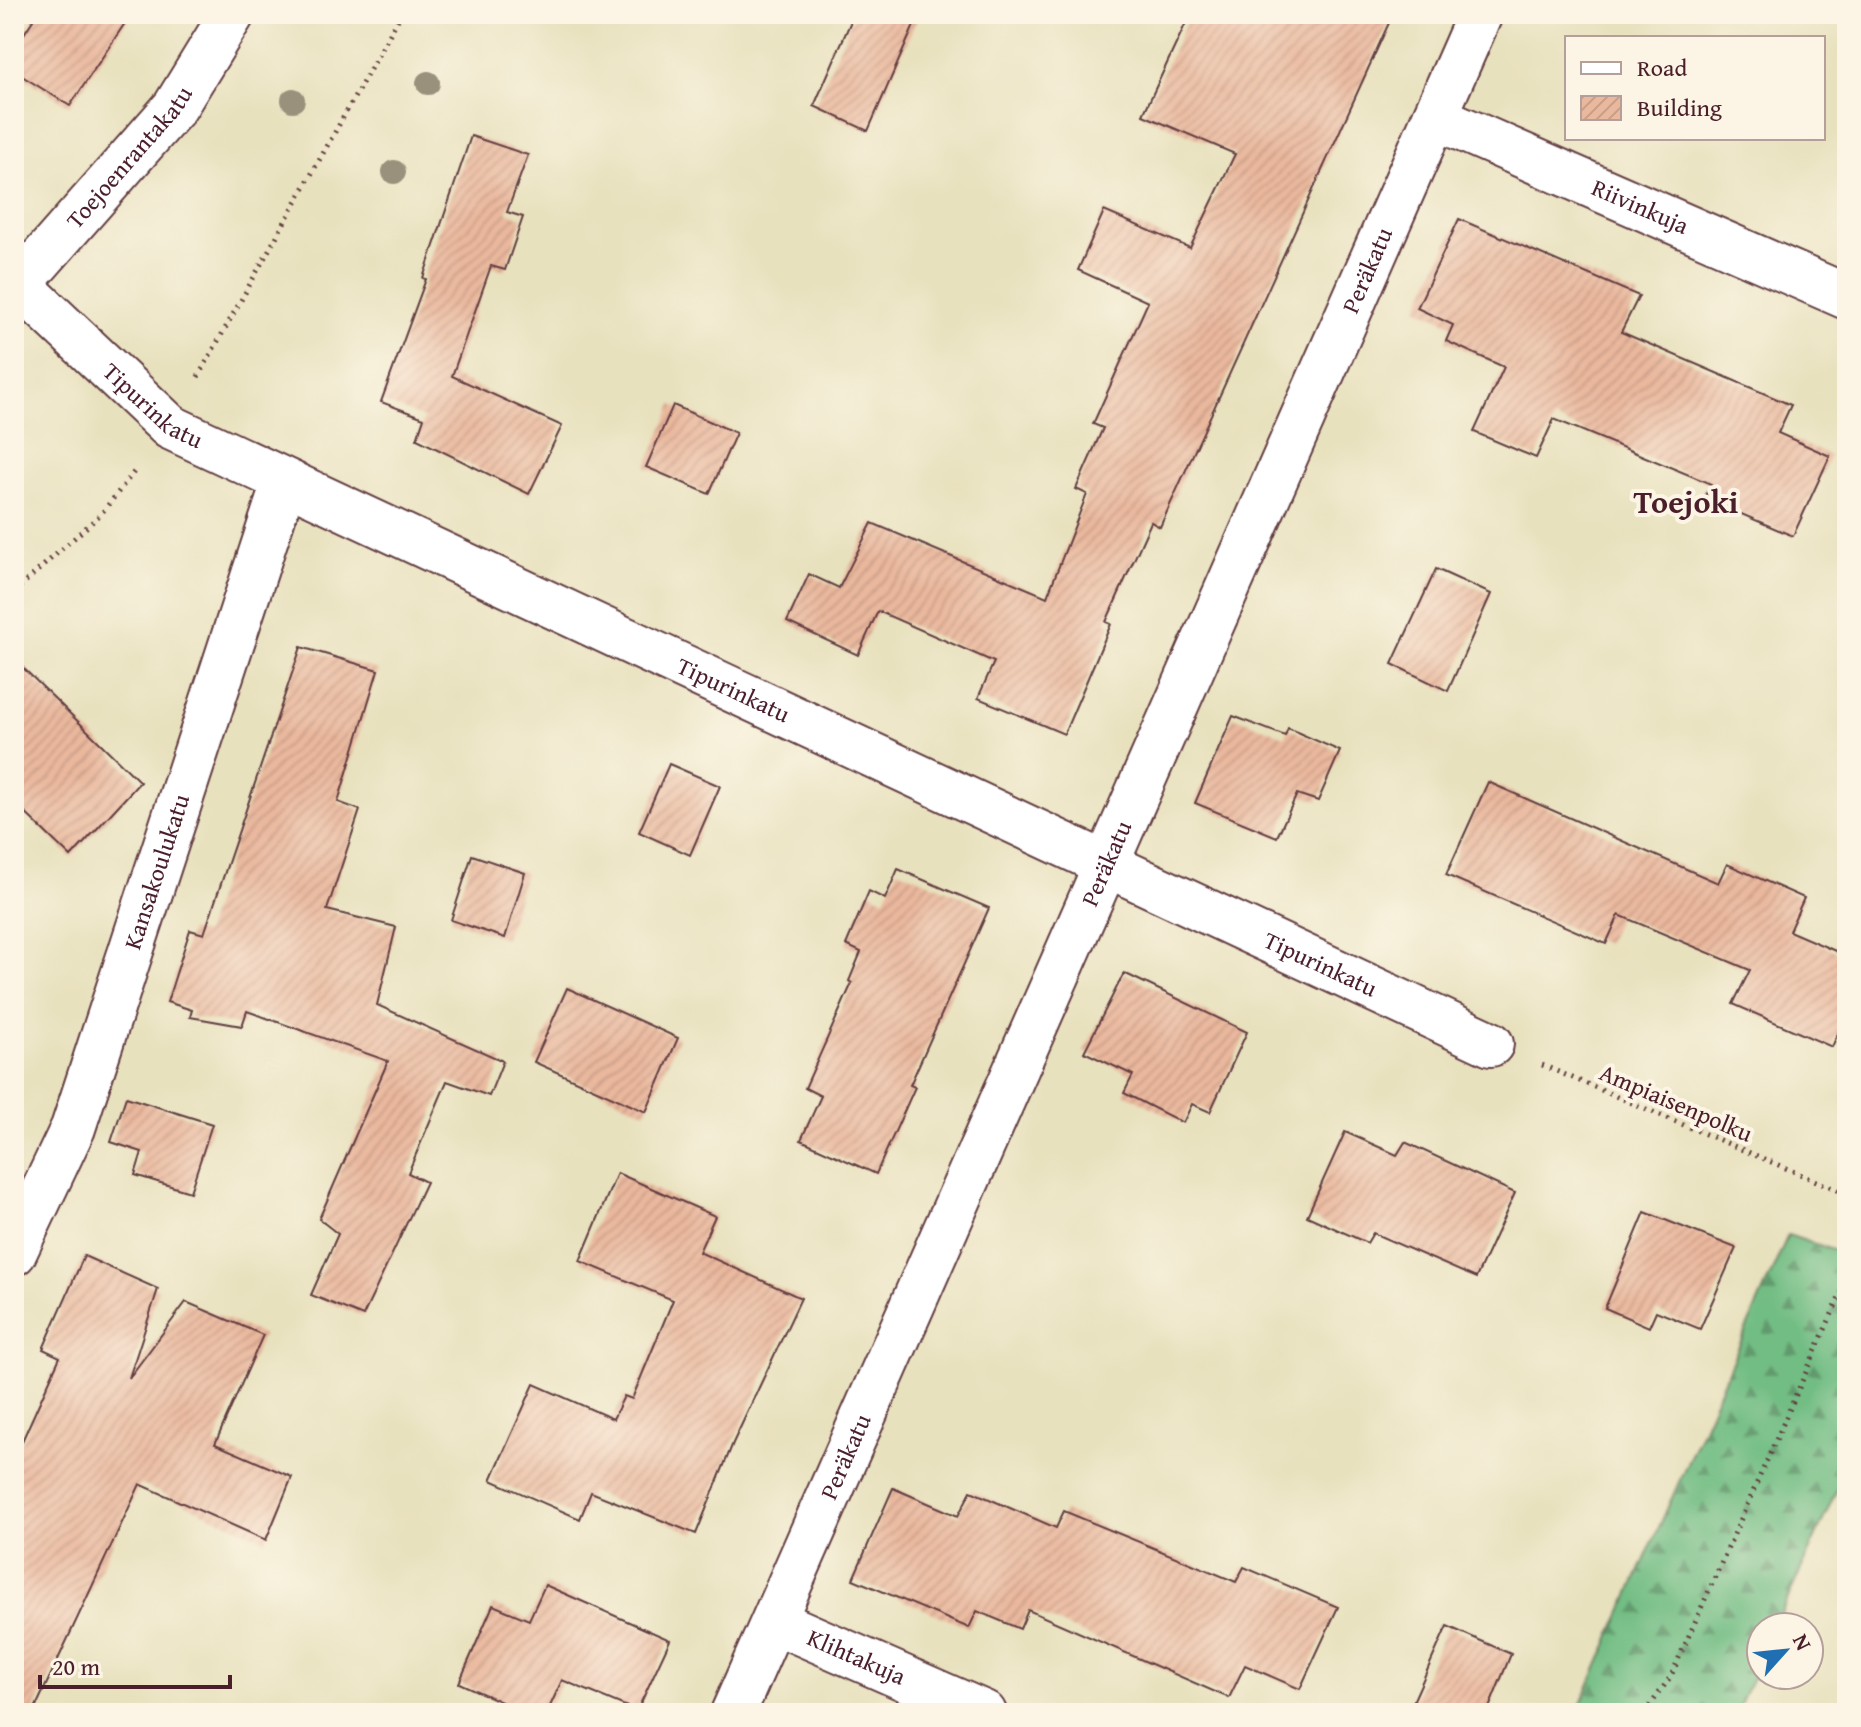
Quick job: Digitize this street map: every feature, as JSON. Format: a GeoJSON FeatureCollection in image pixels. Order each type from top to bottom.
{"type":"FeatureCollection","features":[{"type":"Feature","properties":{"kind":"street","name":"Toejoenrantakatu"},"geometry":{"type":"LineString","coordinates":[[15,285],[175,107],[232,14]]}},
{"type":"Feature","properties":{"kind":"street","name":"Peräkatu"},"geometry":{"type":"LineString","coordinates":[[733,1713],[1480,14]]}},
{"type":"Feature","properties":{"kind":"street","name":"Riivinkuja"},"geometry":{"type":"LineString","coordinates":[[1435,117],[1847,297]]}},
{"type":"Feature","properties":{"kind":"street","name":"Tipurinkatu"},"geometry":{"type":"LineString","coordinates":[[15,285],[170,427],[284,483],[1108,862],[1491,1044]]}},
{"type":"Feature","properties":{"kind":"street","name":"Kansakoulukatu"},"geometry":{"type":"LineString","coordinates":[[14,1253],[73,1128],[284,483]]}},
{"type":"Feature","properties":{"kind":"street","name":"Klihtakuja"},"geometry":{"type":"LineString","coordinates":[[774,1621],[984,1713]]}},
{"type":"Feature","properties":{"kind":"path"},"geometry":{"type":"LineString","coordinates":[[14,592],[101,514],[170,427],[401,14]]}},
{"type":"Feature","properties":{"kind":"path","name":"Ampiaisenpolku"},"geometry":{"type":"LineString","coordinates":[[1491,1044],[1847,1194]]}},
{"type":"Feature","properties":{"kind":"path"},"geometry":{"type":"LineString","coordinates":[[1645,1713],[1671,1676],[1847,1280]]}},
{"type":"Feature","properties":{"kind":"green space"},"geometry":{"type":"Polygon","coordinates":[[[1788,1235],[1847,1255],[1847,1467],[1782,1611],[1745,1611],[1746,1691],[1736,1713],[1577,1713],[1788,1235]]]}},
{"type":"Feature","properties":{"kind":"building"},"geometry":{"type":"Polygon","coordinates":[[[37,14],[131,14],[70,106],[14,71],[14,49],[37,14]]]}},
{"type":"Feature","properties":{"kind":"building"},"geometry":{"type":"Polygon","coordinates":[[[854,14],[919,14],[868,131],[814,106],[854,14]]]}},
{"type":"Feature","properties":{"kind":"building"},"geometry":{"type":"Polygon","coordinates":[[[1190,14],[1393,14],[1160,527],[1151,522],[1106,622],[1111,624],[1064,734],[978,698],[994,662],[878,611],[858,655],[787,622],[809,574],[839,588],[872,523],[1047,597],[1087,494],[1076,489],[1103,428],[1093,424],[1148,302],[1078,270],[1104,211],[1190,248],[1235,154],[1143,115],[1190,14]]]}},
{"type":"Feature","properties":{"kind":"building"},"geometry":{"type":"Polygon","coordinates":[[[471,136],[528,155],[507,212],[523,217],[505,270],[491,266],[452,376],[562,426],[529,494],[417,439],[424,418],[381,402],[426,279],[423,278],[471,136]]]}},
{"type":"Feature","properties":{"kind":"building"},"geometry":{"type":"Polygon","coordinates":[[[1459,219],[1639,296],[1621,332],[1791,405],[1778,433],[1830,456],[1793,536],[1704,498],[1711,484],[1554,419],[1536,458],[1474,432],[1504,367],[1446,341],[1453,325],[1417,308],[1459,219]]]}},
{"type":"Feature","properties":{"kind":"building"},"geometry":{"type":"Polygon","coordinates":[[[673,405],[736,433],[709,494],[646,467],[673,405]]]}},
{"type":"Feature","properties":{"kind":"building"},"geometry":{"type":"Polygon","coordinates":[[[1436,569],[1491,594],[1448,691],[1392,664],[1436,569]]]}},
{"type":"Feature","properties":{"kind":"building"},"geometry":{"type":"Polygon","coordinates":[[[301,647],[378,670],[338,802],[360,810],[327,910],[396,927],[377,1005],[503,1061],[489,1096],[447,1081],[408,1173],[426,1182],[363,1316],[311,1295],[338,1234],[319,1219],[388,1061],[247,1011],[242,1026],[190,1017],[192,1010],[167,1002],[190,930],[204,934],[301,647]]]}},
{"type":"Feature","properties":{"kind":"building"},"geometry":{"type":"Polygon","coordinates":[[[14,659],[140,782],[71,857],[14,802],[14,659]]]}},
{"type":"Feature","properties":{"kind":"building"},"geometry":{"type":"Polygon","coordinates":[[[1233,716],[1285,736],[1288,728],[1340,751],[1318,801],[1297,794],[1277,837],[1195,803],[1233,716]]]}},
{"type":"Feature","properties":{"kind":"building"},"geometry":{"type":"Polygon","coordinates":[[[669,764],[720,786],[690,855],[639,832],[669,764]]]}},
{"type":"Feature","properties":{"kind":"building"},"geometry":{"type":"Polygon","coordinates":[[[1488,782],[1718,883],[1727,864],[1804,898],[1789,931],[1847,956],[1847,1013],[1832,1047],[1733,1004],[1750,970],[1619,915],[1606,944],[1446,875],[1488,782]]]}},
{"type":"Feature","properties":{"kind":"building"},"geometry":{"type":"Polygon","coordinates":[[[472,855],[525,873],[505,938],[451,920],[472,855]]]}},
{"type":"Feature","properties":{"kind":"building"},"geometry":{"type":"Polygon","coordinates":[[[898,869],[989,908],[910,1085],[915,1087],[876,1174],[801,1140],[821,1096],[805,1088],[852,983],[849,981],[861,952],[846,945],[869,891],[885,899],[898,869]]]}},
{"type":"Feature","properties":{"kind":"building"},"geometry":{"type":"Polygon","coordinates":[[[1124,973],[1247,1032],[1210,1112],[1192,1104],[1183,1123],[1124,1093],[1133,1075],[1084,1052],[1124,973]]]}},
{"type":"Feature","properties":{"kind":"building"},"geometry":{"type":"Polygon","coordinates":[[[567,988],[678,1038],[646,1112],[534,1062],[567,988]]]}},
{"type":"Feature","properties":{"kind":"building"},"geometry":{"type":"Polygon","coordinates":[[[126,1097],[212,1124],[190,1192],[135,1175],[142,1152],[111,1142],[126,1097]]]}},
{"type":"Feature","properties":{"kind":"building"},"geometry":{"type":"Polygon","coordinates":[[[1345,1132],[1397,1155],[1405,1142],[1515,1193],[1476,1278],[1373,1233],[1367,1243],[1307,1216],[1345,1132]]]}},
{"type":"Feature","properties":{"kind":"building"},"geometry":{"type":"Polygon","coordinates":[[[617,1173],[715,1216],[699,1252],[801,1298],[733,1443],[696,1534],[591,1492],[580,1519],[491,1480],[534,1384],[613,1419],[624,1396],[632,1399],[673,1300],[580,1261],[617,1173]]]}},
{"type":"Feature","properties":{"kind":"building"},"geometry":{"type":"Polygon","coordinates":[[[1645,1212],[1736,1248],[1700,1329],[1656,1311],[1649,1327],[1605,1308],[1645,1212]]]}},
{"type":"Feature","properties":{"kind":"building"},"geometry":{"type":"Polygon","coordinates":[[[84,1256],[158,1289],[129,1378],[186,1302],[263,1335],[215,1444],[292,1477],[266,1540],[140,1484],[33,1713],[14,1713],[14,1459],[60,1357],[43,1349],[84,1256]]]}},
{"type":"Feature","properties":{"kind":"building"},"geometry":{"type":"Polygon","coordinates":[[[893,1488],[958,1516],[971,1491],[1056,1528],[1064,1511],[1236,1582],[1244,1567],[1338,1607],[1300,1689],[1245,1665],[1229,1698],[1028,1610],[1020,1629],[977,1611],[969,1628],[853,1579],[893,1488]]]}},
{"type":"Feature","properties":{"kind":"building"},"geometry":{"type":"Polygon","coordinates":[[[545,1585],[670,1640],[637,1711],[562,1680],[547,1713],[526,1713],[459,1683],[493,1605],[529,1620],[545,1585]]]}},
{"type":"Feature","properties":{"kind":"building"},"geometry":{"type":"Polygon","coordinates":[[[1447,1626],[1511,1654],[1487,1713],[1408,1713],[1447,1626]]]}},
{"type":"Feature","properties":{"kind":"district","name":"Toejoki"},"geometry":{"type":"Point","coordinates":[1686,502]}}]}
